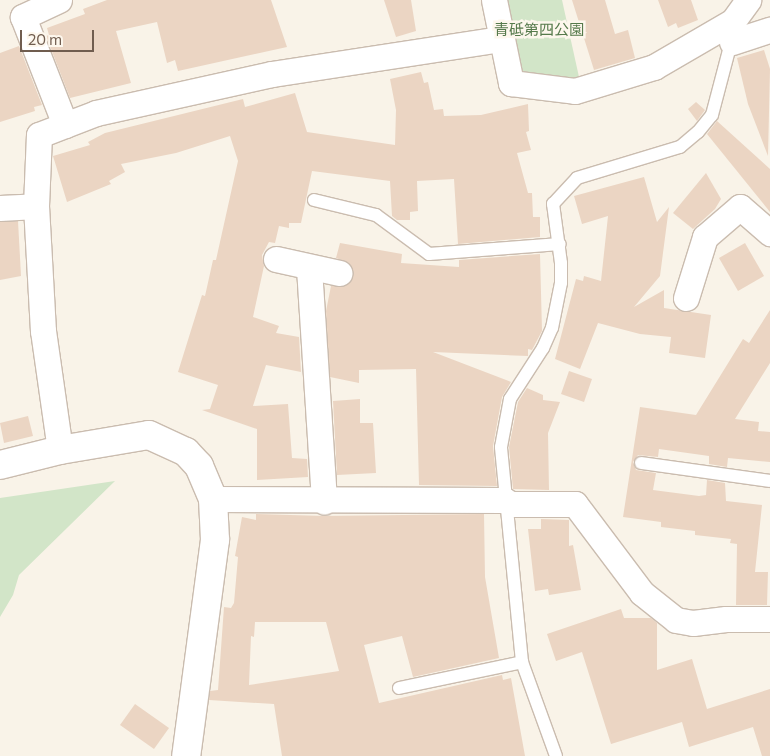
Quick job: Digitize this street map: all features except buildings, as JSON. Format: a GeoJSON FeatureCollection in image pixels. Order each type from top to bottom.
{"type":"FeatureCollection","features":[{"type":"Feature","properties":{"kind":"street"},"geometry":{"type":"LineString","coordinates":[[59,0],[23,17],[65,124]]}},
{"type":"Feature","properties":{"kind":"street"},"geometry":{"type":"LineString","coordinates":[[494,0],[500,39],[511,83],[575,91],[654,67],[732,32],[770,30]]}},
{"type":"Feature","properties":{"kind":"street"},"geometry":{"type":"LineString","coordinates":[[732,32],[748,0]]}},
{"type":"Feature","properties":{"kind":"street"},"geometry":{"type":"LineString","coordinates":[[60,450],[43,331],[36,206],[39,135],[96,113],[272,74],[500,39]]}},
{"type":"Feature","properties":{"kind":"street"},"geometry":{"type":"LineString","coordinates":[[0,208],[36,206]]}},
{"type":"Feature","properties":{"kind":"street"},"geometry":{"type":"LineString","coordinates":[[686,298],[705,237],[740,207],[770,233]]}},
{"type":"Feature","properties":{"kind":"street"},"geometry":{"type":"LineString","coordinates":[[276,258],[309,268],[339,273]]}},
{"type":"Feature","properties":{"kind":"street"},"geometry":{"type":"LineString","coordinates":[[309,268],[324,502]]}},
{"type":"Feature","properties":{"kind":"street"},"geometry":{"type":"LineString","coordinates":[[0,465],[60,450],[150,435],[186,452],[199,466],[213,499],[215,540],[186,756]]}},
{"type":"Feature","properties":{"kind":"street"},"geometry":{"type":"LineString","coordinates":[[213,499],[324,502],[504,500],[511,504],[575,504],[642,593],[676,620],[693,623],[726,619],[770,619]]}},
{"type":"Feature","properties":{"kind":"lane"},"geometry":{"type":"LineString","coordinates":[[556,756],[522,662],[504,500],[501,447],[505,414],[517,385],[543,348],[552,328],[561,284],[560,244],[553,204],[562,190],[577,178],[680,147],[698,132],[712,116],[732,32]]}},
{"type":"Feature","properties":{"kind":"lane"},"geometry":{"type":"LineString","coordinates":[[314,200],[376,215],[429,254],[560,244]]}},
{"type":"Feature","properties":{"kind":"lane"},"geometry":{"type":"LineString","coordinates":[[640,463],[770,481]]}},
{"type":"Feature","properties":{"kind":"lane"},"geometry":{"type":"LineString","coordinates":[[399,688],[522,662]]}},
{"type":"Feature","properties":{"kind":"green space","name":"青砥第四公園"},"geometry":{"type":"Polygon","coordinates":[[[502,0],[562,0],[579,77],[574,83],[520,77],[502,0]]]}},
{"type":"Feature","properties":{"kind":"green space"},"geometry":{"type":"Polygon","coordinates":[[[115,481],[19,575],[13,595],[0,617],[0,498],[115,481]]]}}]}
